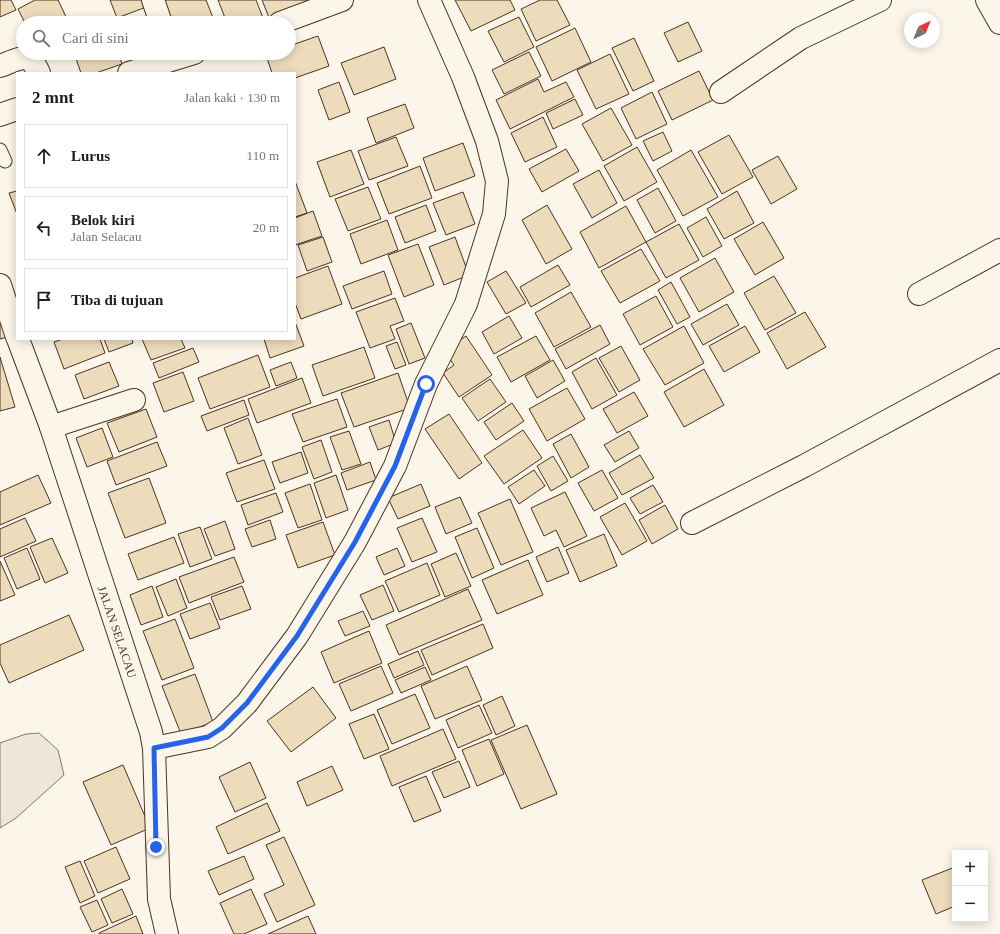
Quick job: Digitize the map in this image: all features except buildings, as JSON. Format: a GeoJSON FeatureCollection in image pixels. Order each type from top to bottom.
{"type":"FeatureCollection","features":[{"type":"Feature","properties":{"kind":"street"},"geometry":{"type":"LineString","coordinates":[[153,0],[159,16]]}},
{"type":"Feature","properties":{"kind":"street"},"geometry":{"type":"LineString","coordinates":[[296,17],[342,0]]}},
{"type":"Feature","properties":{"kind":"street"},"geometry":{"type":"LineString","coordinates":[[154,748],[208,737],[222,728],[247,703],[297,636],[355,542],[395,466],[426,384],[466,304],[494,214],[497,181],[484,134],[463,77],[430,0]]}},
{"type":"Feature","properties":{"kind":"street"},"geometry":{"type":"LineString","coordinates":[[721,92],[801,38],[880,0]]}},
{"type":"Feature","properties":{"kind":"street"},"geometry":{"type":"LineString","coordinates":[[987,0],[1000,22]]}},
{"type":"Feature","properties":{"kind":"street"},"geometry":{"type":"LineString","coordinates":[[0,66],[16,60]]}},
{"type":"Feature","properties":{"kind":"street"},"geometry":{"type":"LineString","coordinates":[[31,60],[34,62],[39,72]]}},
{"type":"Feature","properties":{"kind":"street"},"geometry":{"type":"LineString","coordinates":[[132,72],[166,60]]}},
{"type":"Feature","properties":{"kind":"street"},"geometry":{"type":"LineString","coordinates":[[0,116],[16,109]]}},
{"type":"Feature","properties":{"kind":"street"},"geometry":{"type":"LineString","coordinates":[[920,294],[1000,250]]}},
{"type":"Feature","properties":{"kind":"street","name":"JALAN SELACAU"},"geometry":{"type":"LineString","coordinates":[[0,285],[16,335]]}},
{"type":"Feature","properties":{"kind":"street","name":"JALAN SELACAU"},"geometry":{"type":"LineString","coordinates":[[18,340],[51,427],[151,732],[154,748],[159,899],[167,934]]}},
{"type":"Feature","properties":{"kind":"street"},"geometry":{"type":"LineString","coordinates":[[692,523],[811,463],[1000,360]]}},
{"type":"Feature","properties":{"kind":"street"},"geometry":{"type":"LineString","coordinates":[[51,427],[134,400]]}},
{"type":"Feature","properties":{"kind":"shaded area"},"geometry":{"type":"Polygon","coordinates":[[[39,733],[58,750],[64,775],[16,818],[0,828],[0,743],[26,734],[39,733]]]}},
{"type":"Feature","properties":{"kind":"route"},"geometry":{"type":"LineString","coordinates":[[156,847],[154,748],[208,737],[222,728],[247,703],[297,636],[355,542],[395,466],[426,384]]}}]}
